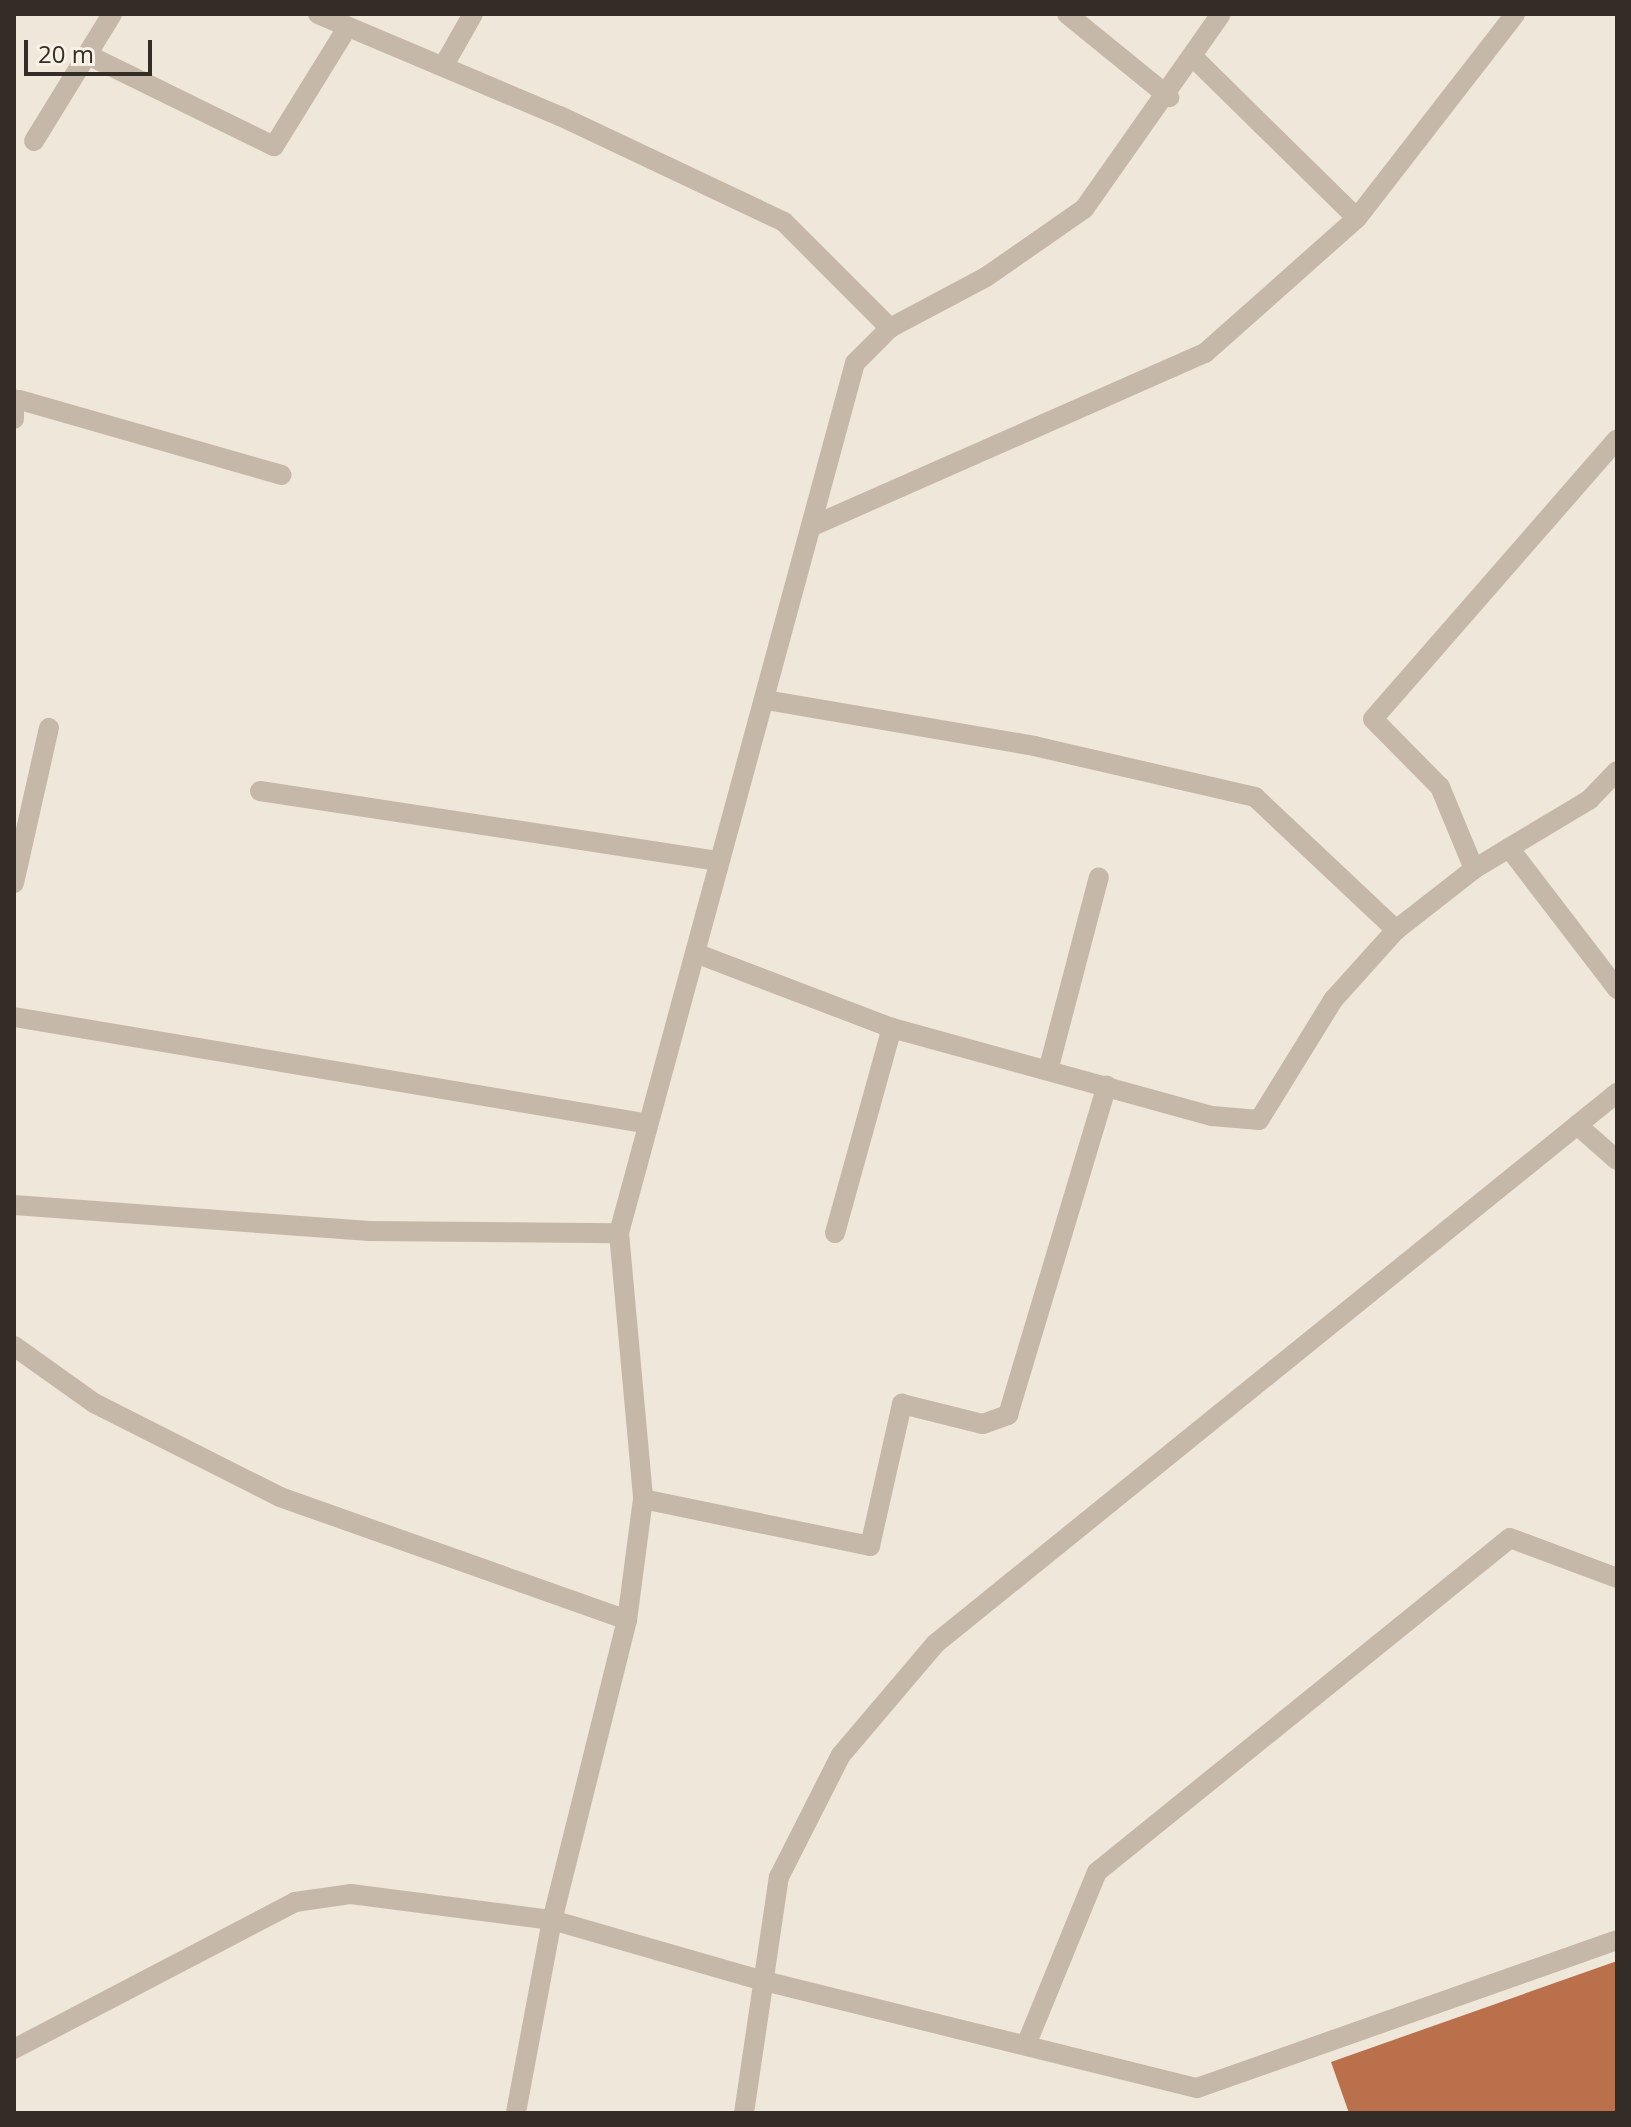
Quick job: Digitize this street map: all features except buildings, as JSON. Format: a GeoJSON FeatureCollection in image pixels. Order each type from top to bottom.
{"type":"FeatureCollection","features":[{"type":"Feature","properties":{"kind":"street"},"geometry":{"type":"LineString","coordinates":[[34,141],[90,56],[112,14]]}},
{"type":"Feature","properties":{"kind":"street"},"geometry":{"type":"LineString","coordinates":[[318,14],[345,31],[444,65],[784,222],[890,328]]}},
{"type":"Feature","properties":{"kind":"street"},"geometry":{"type":"LineString","coordinates":[[444,65],[473,14]]}},
{"type":"Feature","properties":{"kind":"street"},"geometry":{"type":"LineString","coordinates":[[1067,14],[1169,97]]}},
{"type":"Feature","properties":{"kind":"street"},"geometry":{"type":"LineString","coordinates":[[516,2113],[552,1920],[627,1620],[643,1499],[619,1233],[644,1123],[698,954],[719,861],[817,524],[855,363],[890,328],[1009,263],[1084,209],[1169,97],[1221,14]]}},
{"type":"Feature","properties":{"kind":"street"},"geometry":{"type":"LineString","coordinates":[[817,524],[1205,353],[1357,218],[1515,14]]}},
{"type":"Feature","properties":{"kind":"street"},"geometry":{"type":"LineString","coordinates":[[90,56],[274,146],[345,31]]}},
{"type":"Feature","properties":{"kind":"street"},"geometry":{"type":"LineString","coordinates":[[1194,58],[1357,218]]}},
{"type":"Feature","properties":{"kind":"street"},"geometry":{"type":"LineString","coordinates":[[16,406],[281,475]]}},
{"type":"Feature","properties":{"kind":"street"},"geometry":{"type":"LineString","coordinates":[[1474,869],[1440,787],[1373,719],[1617,439]]}},
{"type":"Feature","properties":{"kind":"street"},"geometry":{"type":"LineString","coordinates":[[766,700],[1034,746],[1255,797],[1396,930]]}},
{"type":"Feature","properties":{"kind":"street"},"geometry":{"type":"LineString","coordinates":[[14,883],[49,728]]}},
{"type":"Feature","properties":{"kind":"street"},"geometry":{"type":"LineString","coordinates":[[698,954],[892,1028],[1049,1067],[1212,1116],[1259,1120],[1333,1000],[1396,930],[1474,869],[1589,800],[1617,771]]}},
{"type":"Feature","properties":{"kind":"street"},"geometry":{"type":"LineString","coordinates":[[260,791],[719,861]]}},
{"type":"Feature","properties":{"kind":"street"},"geometry":{"type":"LineString","coordinates":[[1509,848],[1617,989]]}},
{"type":"Feature","properties":{"kind":"street"},"geometry":{"type":"LineString","coordinates":[[1049,1067],[1099,877]]}},
{"type":"Feature","properties":{"kind":"street"},"geometry":{"type":"LineString","coordinates":[[14,1017],[644,1123]]}},
{"type":"Feature","properties":{"kind":"street"},"geometry":{"type":"LineString","coordinates":[[835,1233],[892,1028]]}},
{"type":"Feature","properties":{"kind":"street"},"geometry":{"type":"LineString","coordinates":[[643,1499],[870,1546],[902,1404],[983,1424],[1008,1415],[1107,1086]]}},
{"type":"Feature","properties":{"kind":"street"},"geometry":{"type":"LineString","coordinates":[[744,2113],[760,1980],[779,1877],[841,1755],[935,1644],[1617,1093]]}},
{"type":"Feature","properties":{"kind":"street"},"geometry":{"type":"LineString","coordinates":[[1577,1125],[1617,1160]]}},
{"type":"Feature","properties":{"kind":"street"},"geometry":{"type":"LineString","coordinates":[[14,1205],[369,1231],[619,1233]]}},
{"type":"Feature","properties":{"kind":"street"},"geometry":{"type":"LineString","coordinates":[[14,1346],[94,1403],[280,1497],[627,1620]]}},
{"type":"Feature","properties":{"kind":"street"},"geometry":{"type":"LineString","coordinates":[[1026,2045],[1097,1872],[1510,1538],[1617,1578]]}},
{"type":"Feature","properties":{"kind":"street"},"geometry":{"type":"LineString","coordinates":[[14,2049],[295,1902],[396,1896],[552,1920],[760,1980],[1197,2088],[1617,1940]]}}]}
